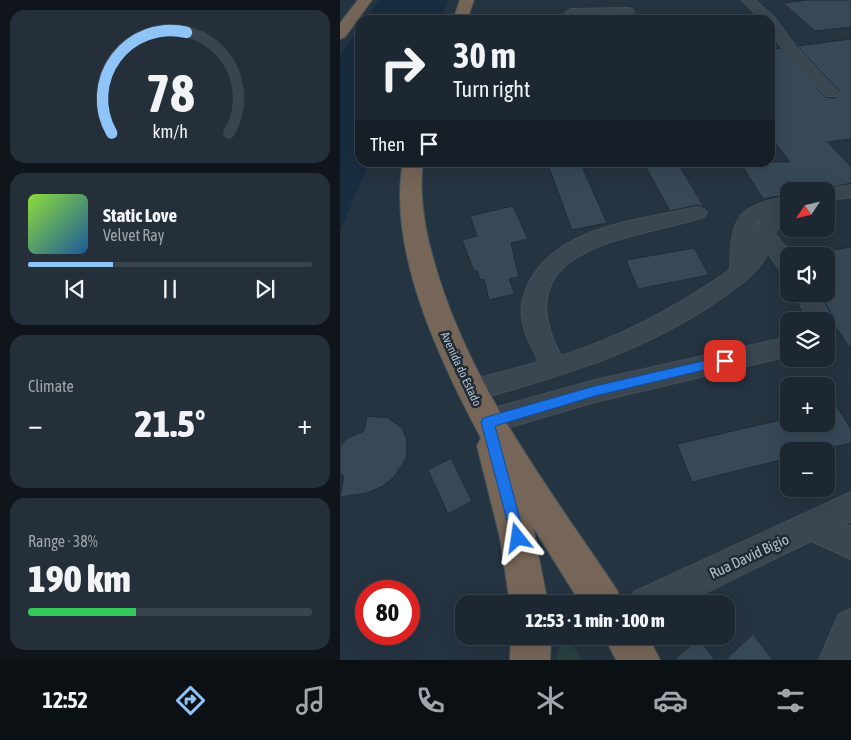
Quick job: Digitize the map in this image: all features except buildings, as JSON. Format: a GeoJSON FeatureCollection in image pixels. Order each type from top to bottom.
{"type":"FeatureCollection","features":[{"type":"Feature","properties":{"kind":"highway"},"geometry":{"type":"LineString","coordinates":[[340,34],[365,0]]}},
{"type":"Feature","properties":{"kind":"highway"},"geometry":{"type":"LineString","coordinates":[[462,15],[467,0]]}},
{"type":"Feature","properties":{"kind":"highway","name":"Avenida do Estado"},"geometry":{"type":"LineString","coordinates":[[413,167],[410,200],[416,240],[428,289],[449,347],[487,422],[597,595]]}},
{"type":"Feature","properties":{"kind":"highway"},"geometry":{"type":"LineString","coordinates":[[487,422],[518,538],[528,595]]}},
{"type":"Feature","properties":{"kind":"highway"},"geometry":{"type":"LineString","coordinates":[[530,660],[531,645]]}},
{"type":"Feature","properties":{"kind":"highway"},"geometry":{"type":"LineString","coordinates":[[630,645],[640,660]]}},
{"type":"Feature","properties":{"kind":"street"},"geometry":{"type":"LineString","coordinates":[[748,0],[763,15]]}},
{"type":"Feature","properties":{"kind":"street"},"geometry":{"type":"LineString","coordinates":[[571,13],[628,12]]}},
{"type":"Feature","properties":{"kind":"street"},"geometry":{"type":"LineString","coordinates":[[775,29],[791,50],[831,93]]}},
{"type":"Feature","properties":{"kind":"street"},"geometry":{"type":"LineString","coordinates":[[835,194],[851,191]]}},
{"type":"Feature","properties":{"kind":"street"},"geometry":{"type":"LineString","coordinates":[[835,201],[851,200]]}},
{"type":"Feature","properties":{"kind":"street"},"geometry":{"type":"LineString","coordinates":[[741,274],[743,228],[750,216],[761,208],[780,204]]}},
{"type":"Feature","properties":{"kind":"street"},"geometry":{"type":"LineString","coordinates":[[554,367],[536,324],[532,305],[535,292],[554,265],[592,240],[697,213]]}},
{"type":"Feature","properties":{"kind":"street"},"geometry":{"type":"LineString","coordinates":[[470,391],[554,367],[644,334],[683,312],[741,274],[754,260],[763,232],[768,225],[780,218]]}},
{"type":"Feature","properties":{"kind":"street"},"geometry":{"type":"LineString","coordinates":[[763,232],[780,255]]}},
{"type":"Feature","properties":{"kind":"street"},"geometry":{"type":"LineString","coordinates":[[487,422],[595,391],[780,348]]}},
{"type":"Feature","properties":{"kind":"street","name":"Rua David Bigio"},"geometry":{"type":"LineString","coordinates":[[666,595],[785,540],[810,525],[851,506]]}},
{"type":"Feature","properties":{"kind":"street"},"geometry":{"type":"LineString","coordinates":[[810,525],[851,543]]}},
{"type":"Feature","properties":{"kind":"street"},"geometry":{"type":"LineString","coordinates":[[837,660],[851,626]]}},
{"type":"Feature","properties":{"kind":"green space"},"geometry":{"type":"Polygon","coordinates":[[[560,645],[573,645],[581,660],[557,660],[560,645]]]}},
{"type":"Feature","properties":{"kind":"water"},"geometry":{"type":"Polygon","coordinates":[[[379,0],[448,0],[441,15],[368,15],[379,0]]]}},
{"type":"Feature","properties":{"kind":"water"},"geometry":{"type":"Polygon","coordinates":[[[355,34],[355,167],[367,167],[340,231],[340,54],[355,34]]]}},
{"type":"Feature","properties":{"kind":"route"},"geometry":{"type":"LineString","coordinates":[[518,538],[487,422],[595,391],[725,361]]}}]}
